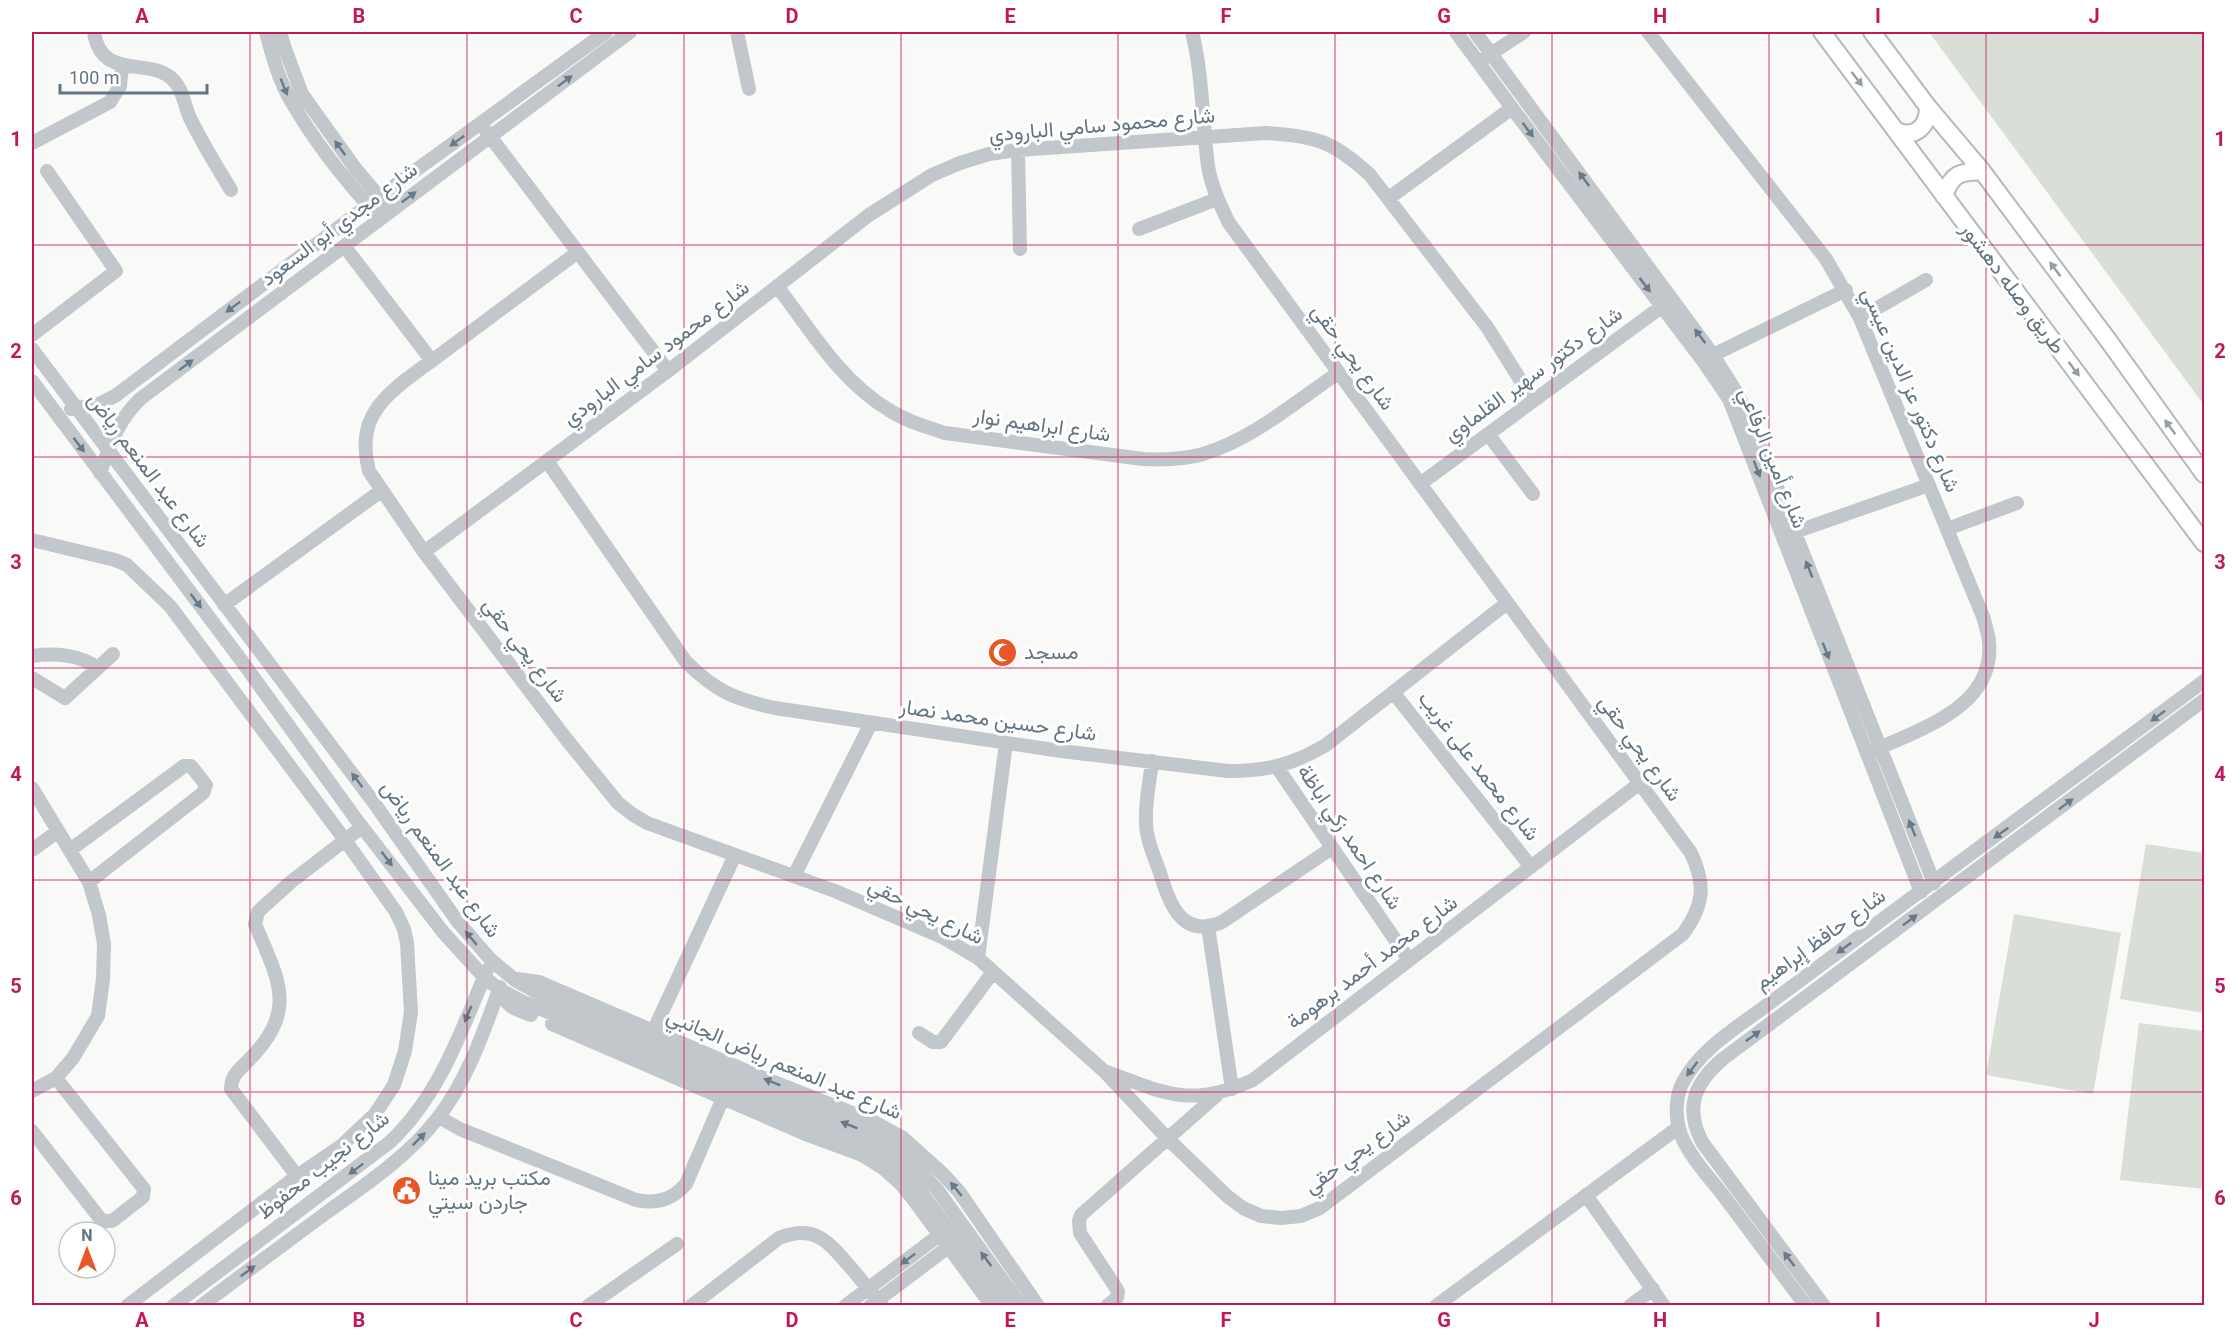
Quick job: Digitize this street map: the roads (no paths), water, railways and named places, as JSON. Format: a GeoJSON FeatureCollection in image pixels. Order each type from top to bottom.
{"type":"FeatureCollection","features":[{"type":"Feature","properties":{"kind":"main road","name":"طريق وصله دهشور"},"geometry":{"type":"LineString","coordinates":[[1822,32],[2205,543]]}},
{"type":"Feature","properties":{"kind":"main road"},"geometry":{"type":"LineString","coordinates":[[1872,32],[1928,107],[1982,171],[2205,474]]}},
{"type":"Feature","properties":{"kind":"main road"},"geometry":{"type":"LineString","coordinates":[[1895,130],[1901,133],[1913,133],[1923,127],[1928,116],[1928,107]]}},
{"type":"Feature","properties":{"kind":"main road"},"geometry":{"type":"LineString","coordinates":[[1944,196],[1949,182],[1956,175],[1982,171]]}},
{"type":"Feature","properties":{"kind":"street"},"geometry":{"type":"LineString","coordinates":[[94,32],[107,58],[122,66],[158,71],[171,78],[180,89],[190,118],[231,190]]}},
{"type":"Feature","properties":{"kind":"street"},"geometry":{"type":"LineString","coordinates":[[266,32],[271,53],[290,100],[344,177],[385,214]]}},
{"type":"Feature","properties":{"kind":"street"},"geometry":{"type":"LineString","coordinates":[[280,32],[302,94],[349,160],[374,202]]}},
{"type":"Feature","properties":{"kind":"street","name":"شارع مجدي أبو السعود"},"geometry":{"type":"LineString","coordinates":[[53,410],[97,405],[106,401],[606,32]]}},
{"type":"Feature","properties":{"kind":"street","name":"شارع مجدي أبو السعود"},"geometry":{"type":"LineString","coordinates":[[100,473],[120,422],[140,399],[630,32]]}},
{"type":"Feature","properties":{"kind":"street"},"geometry":{"type":"LineString","coordinates":[[737,32],[749,89]]}},
{"type":"Feature","properties":{"kind":"street","name":"شارع يحي حقي"},"geometry":{"type":"LineString","coordinates":[[578,252],[432,361],[385,398],[375,411],[368,425],[365,440],[365,456],[369,471],[424,552],[567,740],[618,803],[632,814],[647,823],[794,876],[906,920],[978,958],[1105,1072],[1167,1138],[1227,1196],[1243,1208],[1261,1216],[1281,1218],[1301,1216],[1320,1208],[1669,945],[1689,927],[1700,903],[1702,885],[1691,853],[1229,223],[1217,199],[1208,167],[1198,57],[1192,32]]}},
{"type":"Feature","properties":{"kind":"street","name":"شارع أمين الرفاعي"},"geometry":{"type":"LineString","coordinates":[[1456,32],[1512,108],[1667,303],[1713,355],[1795,532],[1866,754],[1921,892]]}},
{"type":"Feature","properties":{"kind":"street","name":"شارع أمين الرفاعي"},"geometry":{"type":"LineString","coordinates":[[1475,32],[1667,303],[1706,365],[1733,397],[1824,627],[1880,748],[1934,883]]}},
{"type":"Feature","properties":{"kind":"street"},"geometry":{"type":"LineString","coordinates":[[1479,62],[1524,32]]}},
{"type":"Feature","properties":{"kind":"street","name":"شارع دكتور عز الدين عيسي"},"geometry":{"type":"LineString","coordinates":[[1648,32],[1826,259],[1846,290],[1860,318],[1984,619],[1989,642],[1988,664],[1979,686],[1965,704],[1866,754]]}},
{"type":"Feature","properties":{"kind":"street"},"geometry":{"type":"LineString","coordinates":[[32,143],[110,102],[120,86],[122,66]]}},
{"type":"Feature","properties":{"kind":"street"},"geometry":{"type":"LineString","coordinates":[[1389,198],[1512,108]]}},
{"type":"Feature","properties":{"kind":"street"},"geometry":{"type":"LineString","coordinates":[[481,124],[668,371]]}},
{"type":"Feature","properties":{"kind":"street","name":"شارع محمود سامي البارودي"},"geometry":{"type":"LineString","coordinates":[[424,552],[668,371],[869,215],[932,175],[979,157],[1018,150],[1266,133],[1295,135],[1323,141],[1349,156],[1370,175],[1389,198],[1487,327],[1533,400]]}},
{"type":"Feature","properties":{"kind":"street"},"geometry":{"type":"LineString","coordinates":[[1018,150],[1020,249]]}},
{"type":"Feature","properties":{"kind":"street"},"geometry":{"type":"LineString","coordinates":[[32,335],[116,271],[47,171]]}},
{"type":"Feature","properties":{"kind":"street"},"geometry":{"type":"LineString","coordinates":[[1139,229],[1217,199]]}},
{"type":"Feature","properties":{"kind":"street"},"geometry":{"type":"LineString","coordinates":[[345,247],[432,361]]}},
{"type":"Feature","properties":{"kind":"street"},"geometry":{"type":"LineString","coordinates":[[1860,318],[1926,280]]}},
{"type":"Feature","properties":{"kind":"street","name":"شارع ابراهيم نوار"},"geometry":{"type":"LineString","coordinates":[[777,286],[830,355],[865,393],[889,411],[916,424],[945,433],[1143,459],[1172,460],[1201,455],[1229,445],[1255,431],[1338,373]]}},
{"type":"Feature","properties":{"kind":"street"},"geometry":{"type":"LineString","coordinates":[[1713,355],[1846,290]]}},
{"type":"Feature","properties":{"kind":"street","name":"شارع دكتور سهير القلماوي"},"geometry":{"type":"LineString","coordinates":[[1420,484],[1667,303]]}},
{"type":"Feature","properties":{"kind":"street","name":"شارع عبد المنعم رياض"},"geometry":{"type":"LineString","coordinates":[[32,349],[372,800],[458,922],[491,960],[510,976],[544,996],[652,1036],[745,1085],[871,1134],[919,1160],[936,1188],[949,1228]]}},
{"type":"Feature","properties":{"kind":"street"},"geometry":{"type":"LineString","coordinates":[[141,376],[153,391]]}},
{"type":"Feature","properties":{"kind":"street","name":"شارع عبد المنعم رياض"},"geometry":{"type":"LineString","coordinates":[[32,381],[241,660],[362,827],[443,933],[484,977],[500,989],[539,1009],[644,1051],[776,1111],[864,1144],[898,1166],[912,1180],[957,1240],[1016,1298]]}},
{"type":"Feature","properties":{"kind":"street"},"geometry":{"type":"LineString","coordinates":[[1488,434],[1533,494]]}},
{"type":"Feature","properties":{"kind":"street","name":"شارع حسين محمد نصار"},"geometry":{"type":"LineString","coordinates":[[547,461],[686,662],[724,693],[750,702],[1006,743],[1228,771],[1252,771],[1277,767],[1303,759],[1326,745],[1507,603]]}},
{"type":"Feature","properties":{"kind":"street"},"geometry":{"type":"LineString","coordinates":[[1795,532],[1929,485]]}},
{"type":"Feature","properties":{"kind":"street"},"geometry":{"type":"LineString","coordinates":[[224,605],[381,491]]}},
{"type":"Feature","properties":{"kind":"street"},"geometry":{"type":"LineString","coordinates":[[1947,529],[2017,503]]}},
{"type":"Feature","properties":{"kind":"street"},"geometry":{"type":"LineString","coordinates":[[32,540],[127,565],[170,606],[396,912],[404,929],[409,959],[411,1012],[405,1051],[394,1085],[375,1114],[341,1146],[297,1176],[127,1305]]}},
{"type":"Feature","properties":{"kind":"street"},"geometry":{"type":"LineString","coordinates":[[241,660],[254,658],[258,649]]}},
{"type":"Feature","properties":{"kind":"street"},"geometry":{"type":"LineString","coordinates":[[32,678],[65,698],[113,654]]}},
{"type":"Feature","properties":{"kind":"street"},"geometry":{"type":"LineString","coordinates":[[32,656],[62,655],[77,658],[89,662],[97,669]]}},
{"type":"Feature","properties":{"kind":"street","name":"شارع حافظ إبراهيم"},"geometry":{"type":"LineString","coordinates":[[1806,1305],[1688,1148],[1679,1127],[1677,1100],[1682,1083],[1702,1057],[1767,1005],[2204,682]]}},
{"type":"Feature","properties":{"kind":"street"},"geometry":{"type":"LineString","coordinates":[[265,695],[266,690],[273,683],[285,685]]}},
{"type":"Feature","properties":{"kind":"street","name":"شارع محمد على غريب"},"geometry":{"type":"LineString","coordinates":[[1393,692],[1531,867]]}},
{"type":"Feature","properties":{"kind":"street","name":"شارع حافظ إبراهيم"},"geometry":{"type":"LineString","coordinates":[[1824,1305],[1702,1142],[1695,1129],[1692,1114],[1697,1088],[1713,1067],[2205,700]]}},
{"type":"Feature","properties":{"kind":"street"},"geometry":{"type":"LineString","coordinates":[[794,876],[871,723]]}},
{"type":"Feature","properties":{"kind":"street"},"geometry":{"type":"LineString","coordinates":[[978,958],[1006,743]]}},
{"type":"Feature","properties":{"kind":"street"},"geometry":{"type":"LineString","coordinates":[[1152,761],[1146,830],[1174,910],[1189,923],[1208,926],[1228,918],[1332,848]]}},
{"type":"Feature","properties":{"kind":"street"},"geometry":{"type":"LineString","coordinates":[[70,850],[184,766],[191,766],[206,785],[203,793],[89,882]]}},
{"type":"Feature","properties":{"kind":"street","name":"شارع احمد زكي اباظة"},"geometry":{"type":"LineString","coordinates":[[1277,767],[1409,960]]}},
{"type":"Feature","properties":{"kind":"street","name":"شارع محمد أحمد برهومة"},"geometry":{"type":"LineString","coordinates":[[1105,1072],[1165,1093],[1191,1096],[1218,1094],[1253,1080],[1640,783]]}},
{"type":"Feature","properties":{"kind":"street"},"geometry":{"type":"LineString","coordinates":[[32,788],[89,882],[99,915],[104,944],[103,979],[98,1017],[73,1058],[56,1078],[32,1091]]}},
{"type":"Feature","properties":{"kind":"street"},"geometry":{"type":"LineString","coordinates":[[2020,819],[2029,832]]}},
{"type":"Feature","properties":{"kind":"street"},"geometry":{"type":"LineString","coordinates":[[297,1176],[231,1089],[233,1076],[264,1045],[279,1018],[279,979],[255,924],[258,912],[292,881],[362,827]]}},
{"type":"Feature","properties":{"kind":"street"},"geometry":{"type":"LineString","coordinates":[[32,850],[57,832]]}},
{"type":"Feature","properties":{"kind":"street"},"geometry":{"type":"LineString","coordinates":[[652,1036],[735,855]]}},
{"type":"Feature","properties":{"kind":"street"},"geometry":{"type":"LineString","coordinates":[[1208,926],[1232,1089]]}},
{"type":"Feature","properties":{"kind":"street","name":"شارع نجيب محفوظ"},"geometry":{"type":"LineString","coordinates":[[186,1299],[381,1149],[407,1126],[434,1089],[451,1056],[491,960]]}},
{"type":"Feature","properties":{"kind":"street"},"geometry":{"type":"LineString","coordinates":[[919,1033],[936,1043],[941,1042],[993,972]]}},
{"type":"Feature","properties":{"kind":"street","name":"شارع نجيب محفوظ"},"geometry":{"type":"LineString","coordinates":[[205,1304],[407,1151],[439,1116],[469,1064],[500,989],[510,976]]}},
{"type":"Feature","properties":{"kind":"street"},"geometry":{"type":"LineString","coordinates":[[500,989],[509,1006],[808,1135],[862,1155],[883,1168],[949,1228]]}},
{"type":"Feature","properties":{"kind":"street"},"geometry":{"type":"LineString","coordinates":[[1767,1005],[1778,1018]]}},
{"type":"Feature","properties":{"kind":"street"},"geometry":{"type":"LineString","coordinates":[[32,1131],[102,1221],[112,1221],[143,1197],[144,1188],[56,1078]]}},
{"type":"Feature","properties":{"kind":"street"},"geometry":{"type":"LineString","coordinates":[[1107,1305],[1117,1298],[1118,1291],[1080,1233],[1081,1215],[1218,1094]]}},
{"type":"Feature","properties":{"kind":"street"},"geometry":{"type":"LineString","coordinates":[[439,1116],[460,1129],[636,1200],[659,1202],[679,1192],[686,1184],[723,1098]]}},
{"type":"Feature","properties":{"kind":"street"},"geometry":{"type":"LineString","coordinates":[[1436,1305],[1679,1127]]}},
{"type":"Feature","properties":{"kind":"street"},"geometry":{"type":"LineString","coordinates":[[919,1160],[960,1193],[980,1224],[1016,1298],[1038,1305]]}},
{"type":"Feature","properties":{"kind":"street"},"geometry":{"type":"LineString","coordinates":[[1586,1195],[1665,1305]]}},
{"type":"Feature","properties":{"kind":"street"},"geometry":{"type":"LineString","coordinates":[[845,1305],[971,1211]]}},
{"type":"Feature","properties":{"kind":"street"},"geometry":{"type":"LineString","coordinates":[[1750,1232],[1762,1223]]}},
{"type":"Feature","properties":{"kind":"street"},"geometry":{"type":"LineString","coordinates":[[691,1305],[779,1238],[791,1233],[812,1233],[829,1243],[868,1288],[876,1304],[980,1224]]}},
{"type":"Feature","properties":{"kind":"street"},"geometry":{"type":"LineString","coordinates":[[957,1240],[992,1305]]}},
{"type":"Feature","properties":{"kind":"street"},"geometry":{"type":"LineString","coordinates":[[588,1305],[677,1244]]}},
{"type":"Feature","properties":{"kind":"street"},"geometry":{"type":"LineString","coordinates":[[1630,1305],[1653,1289]]}},
{"type":"Feature","properties":{"kind":"street"},"geometry":{"type":"LineString","coordinates":[[186,1299],[205,1304]]}},
{"type":"Feature","properties":{"kind":"place","name":"مسجد"},"geometry":{"type":"Point","coordinates":[1003,652]}},
{"type":"Feature","properties":{"kind":"place","name":"مكتب بريد مينا جاردن سيتي"},"geometry":{"type":"Point","coordinates":[407,1190]}}]}
